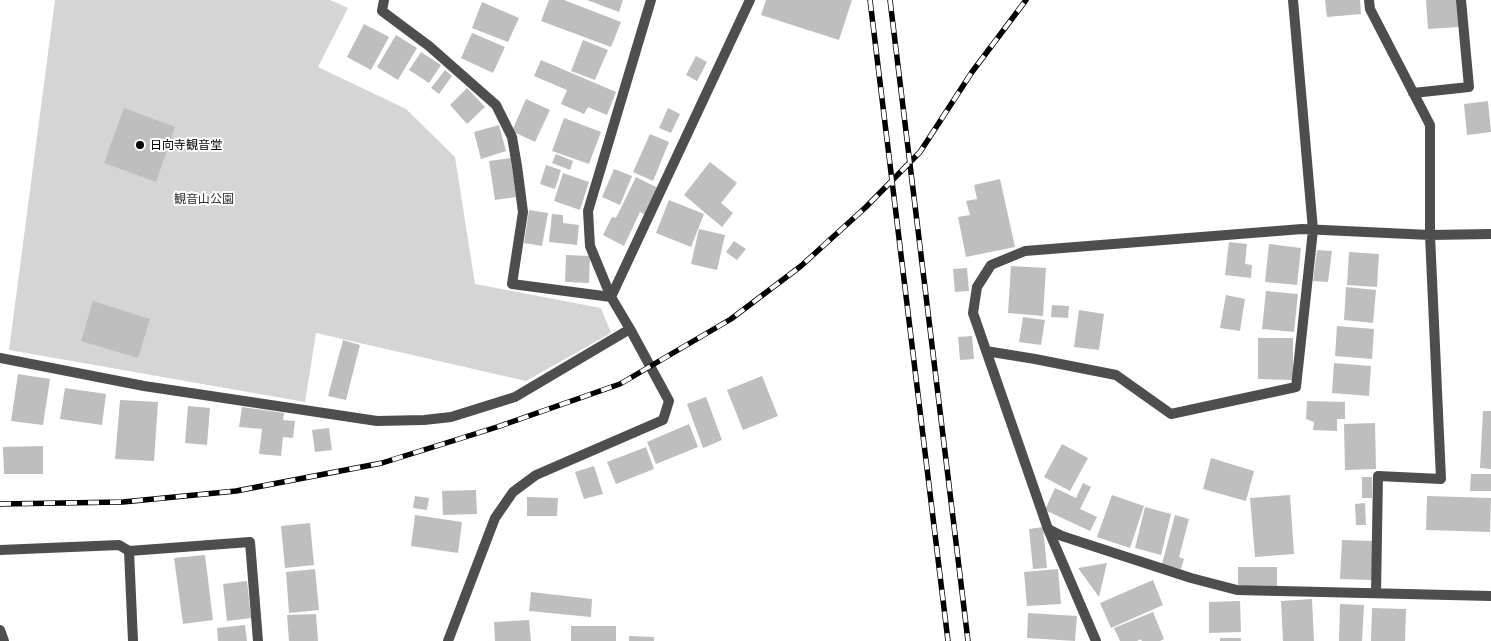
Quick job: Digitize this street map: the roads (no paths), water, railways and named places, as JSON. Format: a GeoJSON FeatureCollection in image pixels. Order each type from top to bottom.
{"type":"FeatureCollection","features":[{"type":"Feature","properties":{"kind":"street"},"geometry":{"type":"LineString","coordinates":[[384,0],[382,12],[429,46],[496,105],[512,137],[523,212],[512,284],[611,297]]}},
{"type":"Feature","properties":{"kind":"street"},"geometry":{"type":"LineString","coordinates":[[448,641],[495,518],[513,492],[536,475],[663,420],[669,401],[611,297],[590,246],[588,211],[651,0]]}},
{"type":"Feature","properties":{"kind":"street"},"geometry":{"type":"LineString","coordinates":[[611,297],[750,0]]}},
{"type":"Feature","properties":{"kind":"street"},"geometry":{"type":"LineString","coordinates":[[986,351],[1035,358],[1116,375],[1171,414],[1296,387],[1313,230],[1293,0]]}},
{"type":"Feature","properties":{"kind":"street"},"geometry":{"type":"LineString","coordinates":[[1370,0],[1370,9],[1430,125],[1430,235],[1441,479],[1378,476],[1376,593]]}},
{"type":"Feature","properties":{"kind":"street"},"geometry":{"type":"LineString","coordinates":[[1414,93],[1469,87],[1461,0]]}},
{"type":"Feature","properties":{"kind":"street"},"geometry":{"type":"LineString","coordinates":[[1096,641],[1048,528],[973,313],[977,287],[991,265],[1025,251],[1302,229],[1430,235],[1491,234]]}},
{"type":"Feature","properties":{"kind":"street"},"geometry":{"type":"LineString","coordinates":[[0,358],[144,386],[377,422],[424,420],[451,417],[515,397],[630,329]]}},
{"type":"Feature","properties":{"kind":"street"},"geometry":{"type":"LineString","coordinates":[[1048,528],[1062,536],[1191,578],[1237,590],[1491,596]]}},
{"type":"Feature","properties":{"kind":"street"},"geometry":{"type":"LineString","coordinates":[[0,550],[119,545],[129,551],[250,542],[258,641]]}},
{"type":"Feature","properties":{"kind":"street"},"geometry":{"type":"LineString","coordinates":[[129,551],[133,641]]}},
{"type":"Feature","properties":{"kind":"street"},"geometry":{"type":"LineString","coordinates":[[0,630],[4,641]]}},
{"type":"Feature","properties":{"kind":"railway"},"geometry":{"type":"LineString","coordinates":[[870,0],[948,641]]}},
{"type":"Feature","properties":{"kind":"railway"},"geometry":{"type":"LineString","coordinates":[[890,0],[968,641]]}},
{"type":"Feature","properties":{"kind":"railway"},"geometry":{"type":"LineString","coordinates":[[0,504],[123,502],[236,491],[382,463],[497,427],[620,384],[731,319],[801,266],[866,207],[920,152],[972,72],[1026,0]]}},
{"type":"Feature","properties":{"kind":"place","name":"日向寺観音堂"},"geometry":{"type":"Point","coordinates":[140,145]}},
{"type":"Feature","properties":{"kind":"park label","name":"観音山公園"},"geometry":{"type":"Point","coordinates":[204,199]}}]}
